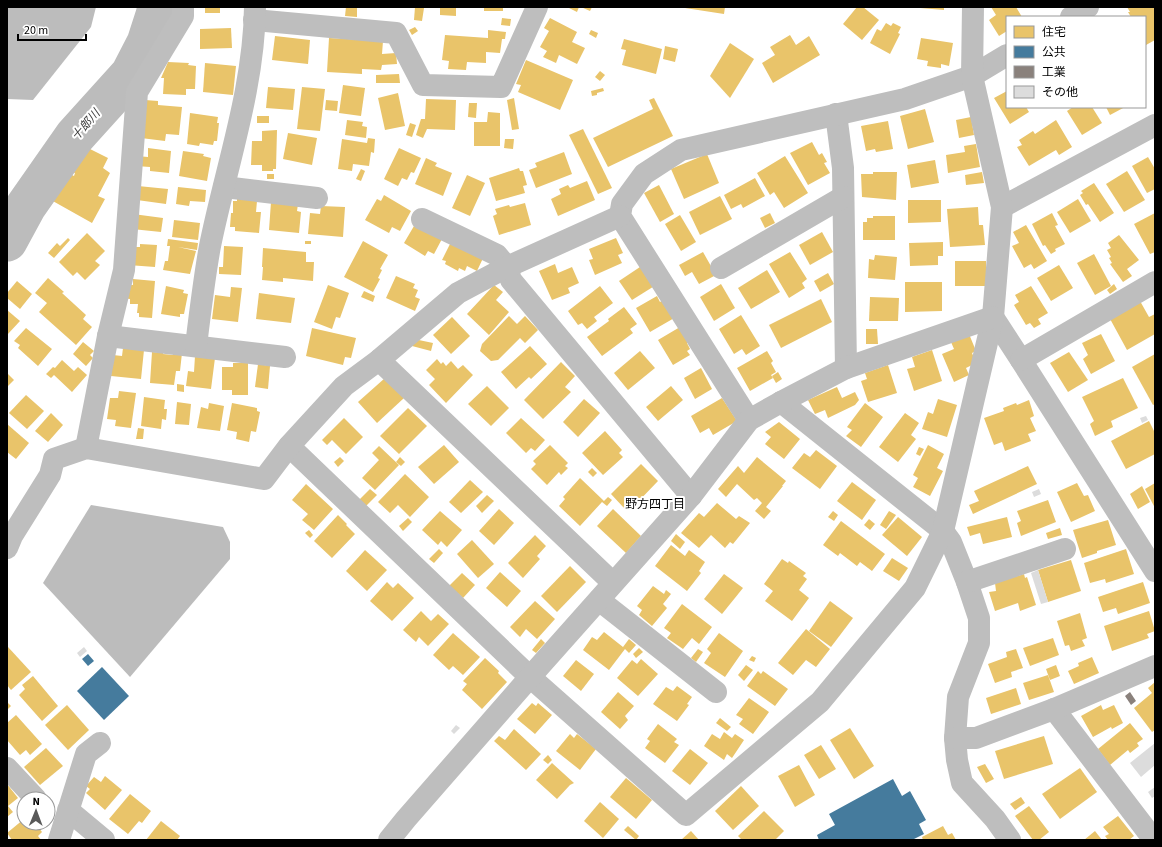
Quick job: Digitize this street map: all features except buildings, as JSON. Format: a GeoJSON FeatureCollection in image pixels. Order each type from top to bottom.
{"type":"FeatureCollection","features":[{"type":"Feature","properties":{"kind":"street"},"geometry":{"type":"LineString","coordinates":[[86,448],[108,336],[124,270],[137,92],[183,16],[183,7]]}},
{"type":"Feature","properties":{"kind":"street"},"geometry":{"type":"LineString","coordinates":[[196,346],[210,247],[247,83],[255,14],[396,33],[423,85],[500,87],[537,7]]}},
{"type":"Feature","properties":{"kind":"street"},"geometry":{"type":"LineString","coordinates":[[289,446],[530,677],[686,815],[820,702],[915,588],[942,531],[993,317],[1002,207],[972,76],[973,7]]}},
{"type":"Feature","properties":{"kind":"street"},"geometry":{"type":"LineString","coordinates":[[1073,16],[1088,7]]}},
{"type":"Feature","properties":{"kind":"street"},"geometry":{"type":"LineString","coordinates":[[750,420],[620,216],[622,204],[644,174],[681,150],[905,99],[972,76],[1006,56]]}},
{"type":"Feature","properties":{"kind":"street"},"geometry":{"type":"LineString","coordinates":[[836,114],[843,168],[846,368]]}},
{"type":"Feature","properties":{"kind":"street"},"geometry":{"type":"LineString","coordinates":[[1002,207],[1155,125]]}},
{"type":"Feature","properties":{"kind":"street"},"geometry":{"type":"LineString","coordinates":[[224,187],[317,198]]}},
{"type":"Feature","properties":{"kind":"street"},"geometry":{"type":"LineString","coordinates":[[721,268],[843,197]]}},
{"type":"Feature","properties":{"kind":"street"},"geometry":{"type":"LineString","coordinates":[[7,548],[12,536],[50,475],[54,459],[86,448],[264,479],[289,446],[344,386],[379,360],[458,293],[507,267],[620,216]]}},
{"type":"Feature","properties":{"kind":"street"},"geometry":{"type":"LineString","coordinates":[[422,219],[497,255],[507,267],[511,280],[691,496]]}},
{"type":"Feature","properties":{"kind":"street"},"geometry":{"type":"LineString","coordinates":[[1021,360],[1155,282]]}},
{"type":"Feature","properties":{"kind":"street"},"geometry":{"type":"LineString","coordinates":[[389,840],[530,677],[691,496],[750,420],[846,368],[993,317]]}},
{"type":"Feature","properties":{"kind":"street"},"geometry":{"type":"LineString","coordinates":[[993,317],[1155,571]]}},
{"type":"Feature","properties":{"kind":"street"},"geometry":{"type":"LineString","coordinates":[[108,336],[285,357]]}},
{"type":"Feature","properties":{"kind":"street"},"geometry":{"type":"LineString","coordinates":[[379,360],[613,583]]}},
{"type":"Feature","properties":{"kind":"street"},"geometry":{"type":"LineString","coordinates":[[781,402],[942,531],[951,542],[979,618],[979,643],[958,697],[955,738],[957,760],[962,783],[995,819],[1010,840]]}},
{"type":"Feature","properties":{"kind":"street"},"geometry":{"type":"LineString","coordinates":[[967,582],[1065,550]]}},
{"type":"Feature","properties":{"kind":"street"},"geometry":{"type":"LineString","coordinates":[[598,600],[716,692]]}},
{"type":"Feature","properties":{"kind":"street"},"geometry":{"type":"LineString","coordinates":[[955,738],[976,738],[1054,709],[1155,666]]}},
{"type":"Feature","properties":{"kind":"street"},"geometry":{"type":"LineString","coordinates":[[1054,709],[1154,840]]}},
{"type":"Feature","properties":{"kind":"street"},"geometry":{"type":"LineString","coordinates":[[100,743],[86,754],[59,822],[104,840]]}},
{"type":"Feature","properties":{"kind":"street"},"geometry":{"type":"LineString","coordinates":[[7,768],[29,791]]}},
{"type":"Feature","properties":{"kind":"shaded area"},"geometry":{"type":"Polygon","coordinates":[[[7,7],[96,7],[91,27],[33,100],[7,99],[7,7]]]}},
{"type":"Feature","properties":{"kind":"shaded area"},"geometry":{"type":"Polygon","coordinates":[[[91,505],[223,527],[230,542],[230,559],[130,677],[43,583],[91,505]]]}},
{"type":"Feature","properties":{"kind":"waterway","name":"十郎川"},"geometry":{"type":"LineString","coordinates":[[7,241],[26,206],[75,136],[131,74],[147,43],[157,12],[157,7]]}},
{"type":"Feature","properties":{"kind":"district","name":"野方四丁目"},"geometry":{"type":"Point","coordinates":[655,504]}}]}
